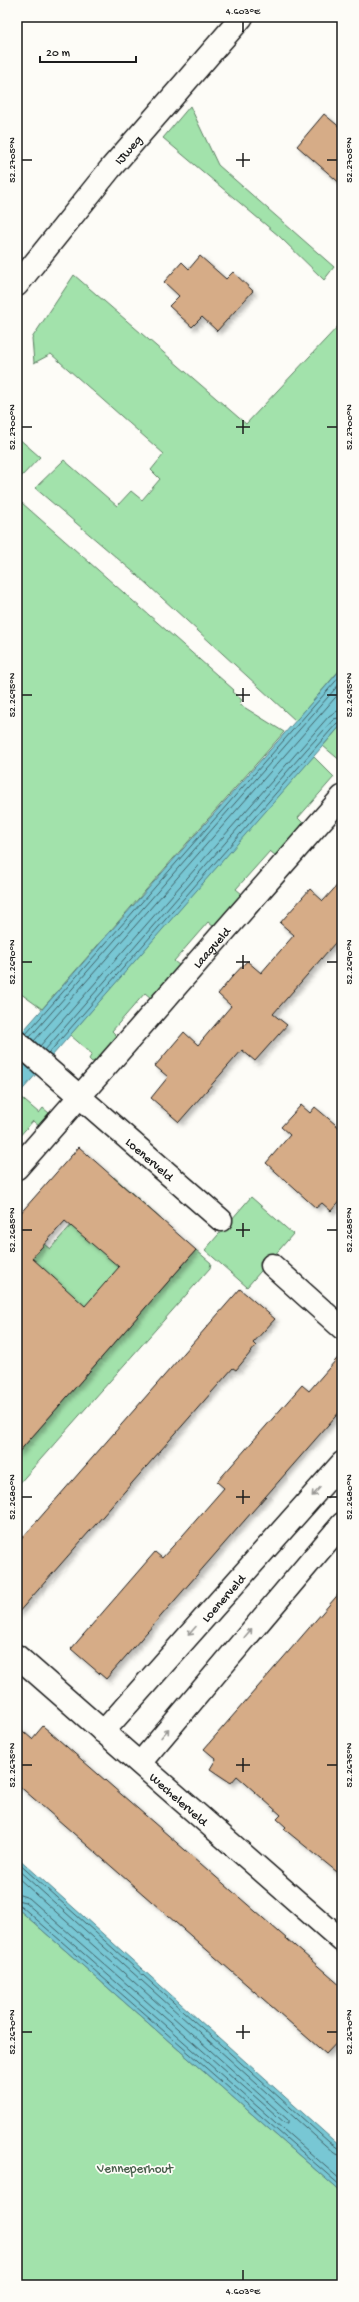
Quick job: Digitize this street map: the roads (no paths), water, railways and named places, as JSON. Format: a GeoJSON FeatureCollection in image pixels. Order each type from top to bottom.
{"type":"FeatureCollection","features":[{"type":"Feature","properties":{"kind":"street","name":"IJweg"},"geometry":{"type":"LineString","coordinates":[[17,285],[110,168],[242,17]]}},
{"type":"Feature","properties":{"kind":"street","name":"Laagveld"},"geometry":{"type":"LineString","coordinates":[[17,1168],[342,797]]}},
{"type":"Feature","properties":{"kind":"street"},"geometry":{"type":"LineString","coordinates":[[17,1042],[60,1082],[80,1097]]}},
{"type":"Feature","properties":{"kind":"street","name":"Loenerveld"},"geometry":{"type":"LineString","coordinates":[[80,1097],[221,1220]]}},
{"type":"Feature","properties":{"kind":"street"},"geometry":{"type":"LineString","coordinates":[[272,1265],[342,1328]]}},
{"type":"Feature","properties":{"kind":"street","name":"Loenerveld"},"geometry":{"type":"LineString","coordinates":[[103,1732],[342,1463]]}},
{"type":"Feature","properties":{"kind":"street"},"geometry":{"type":"LineString","coordinates":[[140,1763],[342,1524]]}},
{"type":"Feature","properties":{"kind":"street","name":"Wechelerveld"},"geometry":{"type":"LineString","coordinates":[[17,1656],[342,1941]]}},
{"type":"Feature","properties":{"kind":"water"},"geometry":{"type":"Polygon","coordinates":[[[342,668],[342,724],[17,1096],[17,1038],[342,668]]]}},
{"type":"Feature","properties":{"kind":"water"},"geometry":{"type":"Polygon","coordinates":[[[17,1857],[342,2148],[342,2193],[17,1908],[17,1857]]]}},
{"type":"Feature","properties":{"kind":"park label","name":"Venneperhout"},"geometry":{"type":"Point","coordinates":[135,2167]}}]}
